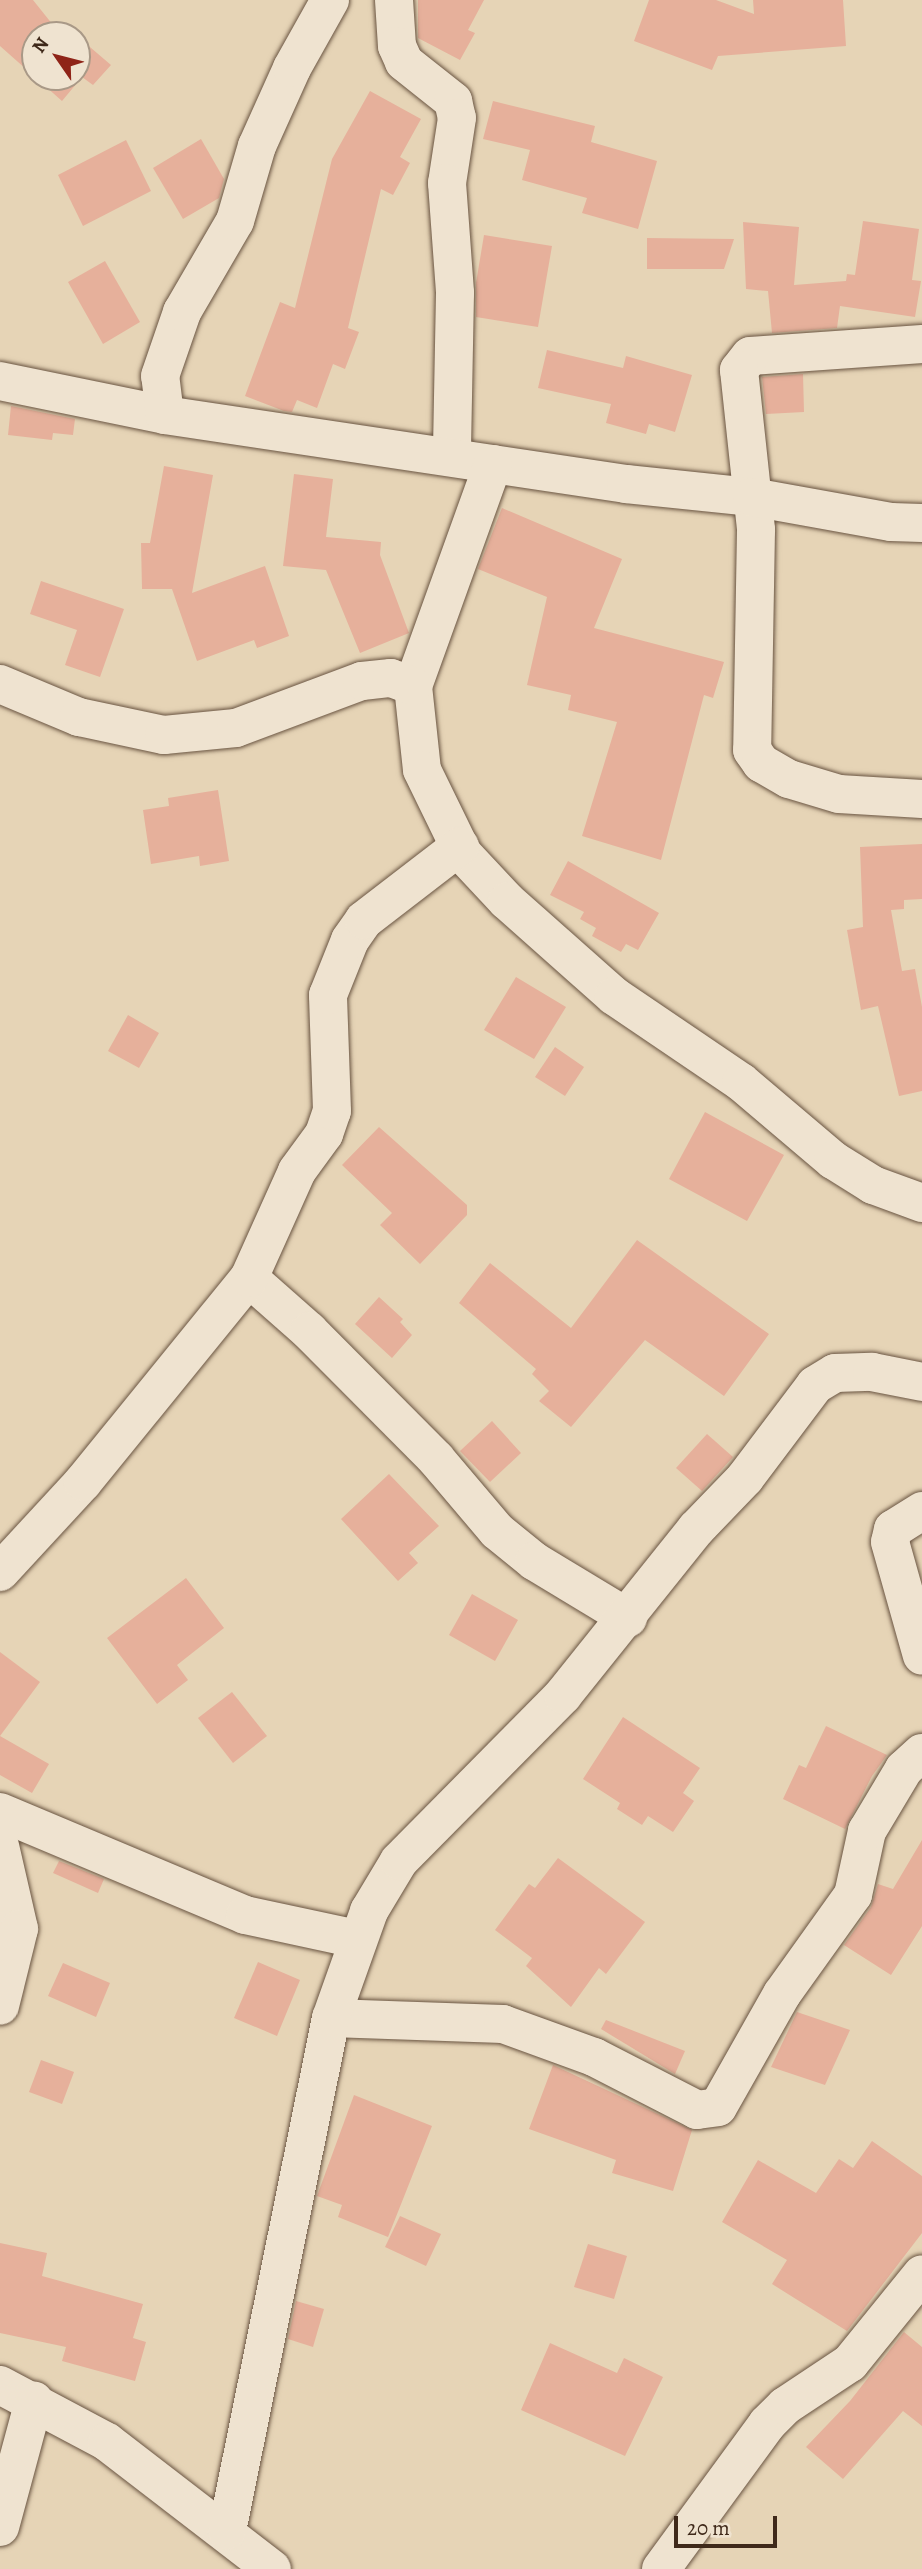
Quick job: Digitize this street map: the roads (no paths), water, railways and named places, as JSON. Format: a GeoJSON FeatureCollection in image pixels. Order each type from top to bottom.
{"type":"FeatureCollection","features":[{"type":"Feature","properties":{"kind":"street"},"geometry":{"type":"LineString","coordinates":[[165,415],[160,376],[182,312],[239,212],[257,146],[292,68],[330,0]]}},
{"type":"Feature","properties":{"kind":"street"},"geometry":{"type":"LineString","coordinates":[[394,0],[397,46],[404,62],[453,101],[457,118],[447,183],[454,293],[452,456]]}},
{"type":"Feature","properties":{"kind":"street"},"geometry":{"type":"LineString","coordinates":[[922,344],[750,356],[739,370],[756,530],[752,750],[761,763],[789,779],[839,794],[922,799]]}},
{"type":"Feature","properties":{"kind":"street"},"geometry":{"type":"LineString","coordinates":[[0,381],[165,415],[626,484],[752,497],[891,522],[922,523]]}},
{"type":"Feature","properties":{"kind":"street"},"geometry":{"type":"LineString","coordinates":[[493,464],[412,686],[422,770],[460,846],[507,901],[614,996],[741,1082],[833,1160],[873,1185],[922,1203]]}},
{"type":"Feature","properties":{"kind":"street"},"geometry":{"type":"LineString","coordinates":[[0,684],[79,717],[164,735],[236,728],[362,681],[391,678],[412,686]]}},
{"type":"Feature","properties":{"kind":"street"},"geometry":{"type":"LineString","coordinates":[[0,1572],[92,1471],[248,1278],[297,1171],[324,1133],[332,1111],[328,995],[350,940],[364,920],[460,846]]}},
{"type":"Feature","properties":{"kind":"street"},"geometry":{"type":"LineString","coordinates":[[248,1278],[309,1331],[436,1460],[497,1531],[545,1569],[628,1618]]}},
{"type":"Feature","properties":{"kind":"street"},"geometry":{"type":"LineString","coordinates":[[227,2531],[331,2018],[357,1939],[399,1861],[545,1716],[824,1377],[872,1372],[922,1382]]}},
{"type":"Feature","properties":{"kind":"street"},"geometry":{"type":"LineString","coordinates":[[922,1511],[893,1529],[890,1542],[922,1656]]}},
{"type":"Feature","properties":{"kind":"street"},"geometry":{"type":"LineString","coordinates":[[331,2018],[503,2024],[594,2057],[697,2110],[718,2107],[782,1994],[853,1895],[867,1831],[904,1769],[922,1752]]}},
{"type":"Feature","properties":{"kind":"street"},"geometry":{"type":"LineString","coordinates":[[0,1812],[244,1915],[357,1939]]}},
{"type":"Feature","properties":{"kind":"street"},"geometry":{"type":"LineString","coordinates":[[0,1846],[12,1883],[19,1929],[0,2006]]}},
{"type":"Feature","properties":{"kind":"street"},"geometry":{"type":"LineString","coordinates":[[661,2569],[767,2424],[785,2406],[850,2362],[922,2274]]}},
{"type":"Feature","properties":{"kind":"street"},"geometry":{"type":"LineString","coordinates":[[0,2385],[107,2442],[227,2531],[272,2569]]}},
{"type":"Feature","properties":{"kind":"street"},"geometry":{"type":"LineString","coordinates":[[0,2526],[34,2401]]}}]}
